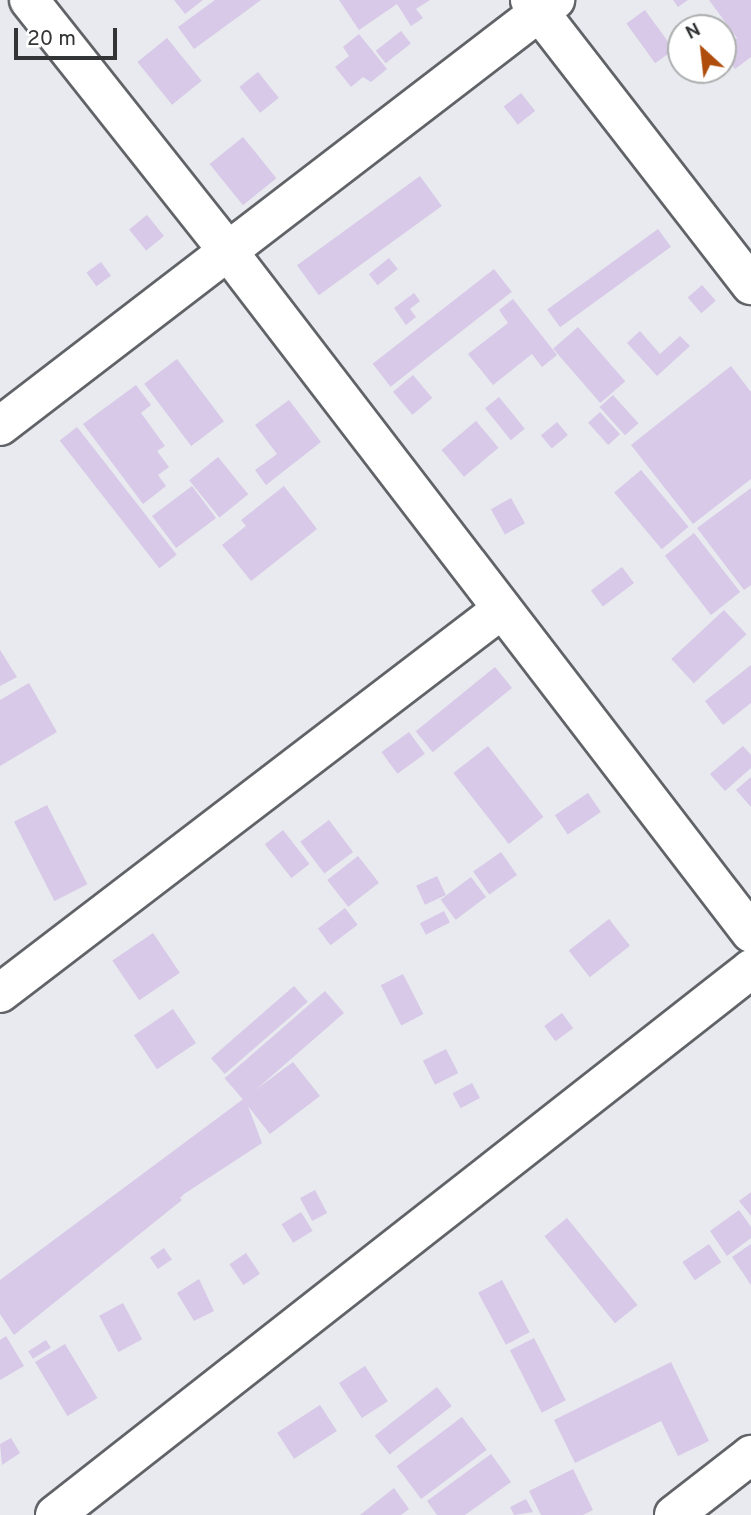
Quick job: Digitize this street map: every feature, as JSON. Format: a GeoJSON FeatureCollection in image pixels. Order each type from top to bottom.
{"type":"FeatureCollection","features":[{"type":"Feature","properties":{"kind":"street"},"geometry":{"type":"LineString","coordinates":[[29,0],[227,250],[751,933]]}},
{"type":"Feature","properties":{"kind":"street"},"geometry":{"type":"LineString","coordinates":[[0,426],[541,4],[751,285]]}},
{"type":"Feature","properties":{"kind":"street"},"geometry":{"type":"LineString","coordinates":[[0,993],[502,609]]}},
{"type":"Feature","properties":{"kind":"street"},"geometry":{"type":"LineString","coordinates":[[55,1515],[751,969]]}},
{"type":"Feature","properties":{"kind":"street"},"geometry":{"type":"LineString","coordinates":[[674,1515],[751,1455]]}},
{"type":"Feature","properties":{"kind":"building"},"geometry":{"type":"Polygon","coordinates":[[[174,0],[203,0],[185,14],[174,0]]]}},
{"type":"Feature","properties":{"kind":"building"},"geometry":{"type":"Polygon","coordinates":[[[215,0],[261,0],[194,49],[178,27],[215,0]]]}},
{"type":"Feature","properties":{"kind":"building"},"geometry":{"type":"Polygon","coordinates":[[[339,0],[430,0],[416,9],[423,18],[411,26],[397,4],[359,30],[339,0]]]}},
{"type":"Feature","properties":{"kind":"building"},"geometry":{"type":"Polygon","coordinates":[[[673,0],[688,0],[678,7],[673,0]]]}},
{"type":"Feature","properties":{"kind":"building"},"geometry":{"type":"Polygon","coordinates":[[[709,0],[751,0],[751,57],[737,68],[737,14],[719,14],[709,0]]]}},
{"type":"Feature","properties":{"kind":"building"},"geometry":{"type":"Polygon","coordinates":[[[645,10],[667,40],[667,55],[655,63],[626,24],[645,10]]]}},
{"type":"Feature","properties":{"kind":"building"},"geometry":{"type":"Polygon","coordinates":[[[401,31],[411,44],[386,63],[376,51],[401,31]]]}},
{"type":"Feature","properties":{"kind":"building"},"geometry":{"type":"Polygon","coordinates":[[[359,34],[387,69],[371,82],[363,77],[351,87],[335,67],[349,56],[343,47],[359,34]]]}},
{"type":"Feature","properties":{"kind":"building"},"geometry":{"type":"Polygon","coordinates":[[[167,38],[202,81],[172,105],[137,62],[167,38]]]}},
{"type":"Feature","properties":{"kind":"building"},"geometry":{"type":"Polygon","coordinates":[[[258,72],[279,98],[260,113],[239,87],[258,72]]]}},
{"type":"Feature","properties":{"kind":"building"},"geometry":{"type":"Polygon","coordinates":[[[521,93],[535,111],[518,125],[504,107],[521,93]]]}},
{"type":"Feature","properties":{"kind":"building"},"geometry":{"type":"Polygon","coordinates":[[[243,137],[276,178],[243,205],[210,164],[243,137]]]}},
{"type":"Feature","properties":{"kind":"building"},"geometry":{"type":"Polygon","coordinates":[[[420,176],[442,206],[319,295],[297,265],[420,176]]]}},
{"type":"Feature","properties":{"kind":"building"},"geometry":{"type":"Polygon","coordinates":[[[147,215],[164,236],[146,250],[129,229],[147,215]]]}},
{"type":"Feature","properties":{"kind":"building"},"geometry":{"type":"Polygon","coordinates":[[[658,229],[671,247],[560,327],[547,310],[658,229]]]}},
{"type":"Feature","properties":{"kind":"building"},"geometry":{"type":"Polygon","coordinates":[[[389,258],[398,269],[378,285],[369,274],[389,258]]]}},
{"type":"Feature","properties":{"kind":"building"},"geometry":{"type":"Polygon","coordinates":[[[101,262],[111,276],[96,286],[86,273],[101,262]]]}},
{"type":"Feature","properties":{"kind":"building"},"geometry":{"type":"Polygon","coordinates":[[[494,269],[512,292],[391,387],[373,364],[494,269]]]}},
{"type":"Feature","properties":{"kind":"building"},"geometry":{"type":"Polygon","coordinates":[[[702,285],[716,301],[701,313],[688,297],[702,285]]]}},
{"type":"Feature","properties":{"kind":"building"},"geometry":{"type":"Polygon","coordinates":[[[414,293],[420,301],[410,309],[416,317],[406,325],[394,308],[414,293]]]}},
{"type":"Feature","properties":{"kind":"building"},"geometry":{"type":"Polygon","coordinates":[[[513,299],[557,355],[542,367],[532,354],[493,385],[468,354],[508,323],[499,310],[513,299]]]}},
{"type":"Feature","properties":{"kind":"building"},"geometry":{"type":"Polygon","coordinates":[[[578,327],[625,381],[600,403],[553,349],[578,327]]]}},
{"type":"Feature","properties":{"kind":"building"},"geometry":{"type":"Polygon","coordinates":[[[640,331],[660,354],[680,336],[690,346],[657,376],[627,343],[640,331]]]}},
{"type":"Feature","properties":{"kind":"building"},"geometry":{"type":"Polygon","coordinates":[[[177,359],[224,421],[191,446],[144,384],[177,359]]]}},
{"type":"Feature","properties":{"kind":"building"},"geometry":{"type":"Polygon","coordinates":[[[731,366],[751,392],[751,479],[693,524],[631,445],[731,366]]]}},
{"type":"Feature","properties":{"kind":"building"},"geometry":{"type":"Polygon","coordinates":[[[413,375],[432,398],[412,415],[393,392],[413,375]]]}},
{"type":"Feature","properties":{"kind":"building"},"geometry":{"type":"Polygon","coordinates":[[[136,385],[151,405],[141,413],[165,446],[157,451],[169,467],[158,475],[166,486],[143,504],[83,424],[136,385]]]}},
{"type":"Feature","properties":{"kind":"building"},"geometry":{"type":"Polygon","coordinates":[[[613,395],[638,423],[625,435],[600,407],[613,395]]]}},
{"type":"Feature","properties":{"kind":"building"},"geometry":{"type":"Polygon","coordinates":[[[499,397],[525,429],[511,440],[485,408],[499,397]]]}},
{"type":"Feature","properties":{"kind":"building"},"geometry":{"type":"Polygon","coordinates":[[[289,400],[321,442],[266,485],[255,470],[277,454],[255,425],[289,400]]]}},
{"type":"Feature","properties":{"kind":"building"},"geometry":{"type":"Polygon","coordinates":[[[600,412],[620,434],[608,445],[588,423],[600,412]]]}},
{"type":"Feature","properties":{"kind":"building"},"geometry":{"type":"Polygon","coordinates":[[[476,421],[498,448],[464,477],[442,450],[476,421]]]}},
{"type":"Feature","properties":{"kind":"building"},"geometry":{"type":"Polygon","coordinates":[[[557,422],[568,435],[552,449],[541,435],[557,422]]]}},
{"type":"Feature","properties":{"kind":"building"},"geometry":{"type":"Polygon","coordinates":[[[77,427],[177,555],[159,568],[60,441],[77,427]]]}},
{"type":"Feature","properties":{"kind":"building"},"geometry":{"type":"Polygon","coordinates":[[[218,457],[248,494],[219,518],[189,480],[218,457]]]}},
{"type":"Feature","properties":{"kind":"building"},"geometry":{"type":"Polygon","coordinates":[[[641,470],[689,527],[662,549],[614,492],[641,470]]]}},
{"type":"Feature","properties":{"kind":"building"},"geometry":{"type":"Polygon","coordinates":[[[192,486],[216,518],[176,548],[152,516],[192,486]]]}},
{"type":"Feature","properties":{"kind":"building"},"geometry":{"type":"Polygon","coordinates":[[[284,486],[317,529],[251,581],[222,545],[246,526],[241,520],[284,486]]]}},
{"type":"Feature","properties":{"kind":"building"},"geometry":{"type":"Polygon","coordinates":[[[751,488],[751,585],[744,590],[697,528],[751,488]]]}},
{"type":"Feature","properties":{"kind":"building"},"geometry":{"type":"Polygon","coordinates":[[[511,498],[525,523],[505,535],[491,509],[511,498]]]}},
{"type":"Feature","properties":{"kind":"building"},"geometry":{"type":"Polygon","coordinates":[[[694,533],[740,592],[711,615],[665,556],[694,533]]]}},
{"type":"Feature","properties":{"kind":"building"},"geometry":{"type":"Polygon","coordinates":[[[622,567],[634,583],[603,606],[591,590],[622,567]]]}},
{"type":"Feature","properties":{"kind":"building"},"geometry":{"type":"Polygon","coordinates":[[[724,610],[747,634],[694,683],[671,659],[724,610]]]}},
{"type":"Feature","properties":{"kind":"building"},"geometry":{"type":"Polygon","coordinates":[[[0,650],[17,677],[0,686],[0,650]]]}},
{"type":"Feature","properties":{"kind":"building"},"geometry":{"type":"Polygon","coordinates":[[[751,665],[751,703],[723,725],[705,701],[751,665]]]}},
{"type":"Feature","properties":{"kind":"building"},"geometry":{"type":"Polygon","coordinates":[[[495,667],[512,688],[433,752],[416,731],[495,667]]]}},
{"type":"Feature","properties":{"kind":"building"},"geometry":{"type":"Polygon","coordinates":[[[29,683],[57,732],[0,766],[0,700],[29,683]]]}},
{"type":"Feature","properties":{"kind":"building"},"geometry":{"type":"Polygon","coordinates":[[[409,732],[425,754],[397,774],[381,752],[409,732]]]}},
{"type":"Feature","properties":{"kind":"building"},"geometry":{"type":"Polygon","coordinates":[[[488,746],[543,817],[509,844],[453,773],[488,746]]]}},
{"type":"Feature","properties":{"kind":"building"},"geometry":{"type":"Polygon","coordinates":[[[743,746],[751,755],[751,768],[725,791],[710,774],[743,746]]]}},
{"type":"Feature","properties":{"kind":"building"},"geometry":{"type":"Polygon","coordinates":[[[751,777],[751,807],[736,790],[751,777]]]}},
{"type":"Feature","properties":{"kind":"building"},"geometry":{"type":"Polygon","coordinates":[[[588,793],[601,812],[568,834],[555,815],[588,793]]]}},
{"type":"Feature","properties":{"kind":"building"},"geometry":{"type":"Polygon","coordinates":[[[47,805],[87,884],[54,901],[14,822],[47,805]]]}},
{"type":"Feature","properties":{"kind":"building"},"geometry":{"type":"Polygon","coordinates":[[[329,820],[353,852],[324,874],[300,842],[329,820]]]}},
{"type":"Feature","properties":{"kind":"building"},"geometry":{"type":"Polygon","coordinates":[[[283,830],[309,864],[291,878],[265,844],[283,830]]]}},
{"type":"Feature","properties":{"kind":"building"},"geometry":{"type":"Polygon","coordinates":[[[501,852],[517,875],[489,894],[473,872],[501,852]]]}},
{"type":"Feature","properties":{"kind":"building"},"geometry":{"type":"Polygon","coordinates":[[[358,856],[379,883],[348,907],[327,880],[358,856]]]}},
{"type":"Feature","properties":{"kind":"building"},"geometry":{"type":"Polygon","coordinates":[[[437,876],[446,895],[425,905],[416,886],[437,876]]]}},
{"type":"Feature","properties":{"kind":"building"},"geometry":{"type":"Polygon","coordinates":[[[471,877],[486,897],[456,920],[441,900],[471,877]]]}},
{"type":"Feature","properties":{"kind":"building"},"geometry":{"type":"Polygon","coordinates":[[[345,908],[358,925],[330,945],[318,928],[345,908]]]}},
{"type":"Feature","properties":{"kind":"building"},"geometry":{"type":"Polygon","coordinates":[[[444,911],[450,923],[426,935],[420,923],[444,911]]]}},
{"type":"Feature","properties":{"kind":"building"},"geometry":{"type":"Polygon","coordinates":[[[609,919],[630,946],[590,977],[569,950],[609,919]]]}},
{"type":"Feature","properties":{"kind":"building"},"geometry":{"type":"Polygon","coordinates":[[[153,933],[180,973],[139,1000],[112,960],[153,933]]]}},
{"type":"Feature","properties":{"kind":"building"},"geometry":{"type":"Polygon","coordinates":[[[403,974],[423,1014],[401,1025],[381,985],[403,974]]]}},
{"type":"Feature","properties":{"kind":"building"},"geometry":{"type":"Polygon","coordinates":[[[294,986],[308,1002],[225,1074],[211,1058],[294,986]]]}},
{"type":"Feature","properties":{"kind":"building"},"geometry":{"type":"Polygon","coordinates":[[[325,991],[344,1013],[244,1100],[225,1078],[325,991]]]}},
{"type":"Feature","properties":{"kind":"building"},"geometry":{"type":"Polygon","coordinates":[[[173,1009],[196,1043],[157,1069],[134,1035],[173,1009]]]}},
{"type":"Feature","properties":{"kind":"building"},"geometry":{"type":"Polygon","coordinates":[[[562,1013],[573,1028],[555,1041],[544,1026],[562,1013]]]}},
{"type":"Feature","properties":{"kind":"building"},"geometry":{"type":"Polygon","coordinates":[[[446,1049],[458,1073],[435,1085],[423,1061],[446,1049]]]}},
{"type":"Feature","properties":{"kind":"building"},"geometry":{"type":"Polygon","coordinates":[[[293,1062],[320,1096],[270,1134],[248,1106],[262,1143],[184,1194],[180,1198],[182,1200],[14,1335],[0,1314],[0,1280],[293,1062]]]}},
{"type":"Feature","properties":{"kind":"building"},"geometry":{"type":"Polygon","coordinates":[[[472,1083],[480,1098],[461,1108],[453,1093],[472,1083]]]}},
{"type":"Feature","properties":{"kind":"building"},"geometry":{"type":"Polygon","coordinates":[[[315,1190],[327,1213],[312,1221],[300,1198],[315,1190]]]}},
{"type":"Feature","properties":{"kind":"building"},"geometry":{"type":"Polygon","coordinates":[[[751,1192],[751,1216],[739,1201],[751,1192]]]}},
{"type":"Feature","properties":{"kind":"building"},"geometry":{"type":"Polygon","coordinates":[[[739,1210],[751,1227],[751,1238],[727,1256],[710,1231],[739,1210]]]}},
{"type":"Feature","properties":{"kind":"building"},"geometry":{"type":"Polygon","coordinates":[[[301,1212],[313,1231],[293,1243],[281,1224],[301,1212]]]}},
{"type":"Feature","properties":{"kind":"building"},"geometry":{"type":"Polygon","coordinates":[[[567,1218],[637,1305],[615,1323],[544,1236],[567,1218]]]}},
{"type":"Feature","properties":{"kind":"building"},"geometry":{"type":"Polygon","coordinates":[[[709,1244],[721,1262],[695,1280],[682,1262],[709,1244]]]}},
{"type":"Feature","properties":{"kind":"building"},"geometry":{"type":"Polygon","coordinates":[[[751,1244],[751,1285],[732,1257],[751,1244]]]}},
{"type":"Feature","properties":{"kind":"building"},"geometry":{"type":"Polygon","coordinates":[[[164,1248],[172,1260],[158,1269],[150,1258],[164,1248]]]}},
{"type":"Feature","properties":{"kind":"building"},"geometry":{"type":"Polygon","coordinates":[[[246,1253],[260,1274],[243,1285],[229,1264],[246,1253]]]}},
{"type":"Feature","properties":{"kind":"building"},"geometry":{"type":"Polygon","coordinates":[[[199,1279],[214,1311],[194,1321],[177,1293],[199,1279]]]}},
{"type":"Feature","properties":{"kind":"building"},"geometry":{"type":"Polygon","coordinates":[[[502,1280],[530,1332],[506,1345],[478,1293],[502,1280]]]}},
{"type":"Feature","properties":{"kind":"building"},"geometry":{"type":"Polygon","coordinates":[[[123,1303],[142,1339],[118,1352],[99,1316],[123,1303]]]}},
{"type":"Feature","properties":{"kind":"building"},"geometry":{"type":"Polygon","coordinates":[[[6,1336],[24,1366],[0,1380],[0,1340],[6,1336]]]}},
{"type":"Feature","properties":{"kind":"building"},"geometry":{"type":"Polygon","coordinates":[[[534,1338],[566,1400],[542,1413],[510,1350],[534,1338]]]}},
{"type":"Feature","properties":{"kind":"building"},"geometry":{"type":"Polygon","coordinates":[[[46,1340],[51,1348],[33,1359],[28,1351],[46,1340]]]}},
{"type":"Feature","properties":{"kind":"building"},"geometry":{"type":"Polygon","coordinates":[[[65,1344],[97,1398],[67,1416],[35,1362],[65,1344]]]}},
{"type":"Feature","properties":{"kind":"building"},"geometry":{"type":"Polygon","coordinates":[[[671,1362],[709,1441],[678,1456],[661,1421],[575,1463],[554,1420],[671,1362]]]}},
{"type":"Feature","properties":{"kind":"building"},"geometry":{"type":"Polygon","coordinates":[[[365,1366],[388,1401],[362,1418],[339,1383],[365,1366]]]}},
{"type":"Feature","properties":{"kind":"building"},"geometry":{"type":"Polygon","coordinates":[[[437,1387],[452,1406],[390,1455],[375,1436],[437,1387]]]}},
{"type":"Feature","properties":{"kind":"building"},"geometry":{"type":"Polygon","coordinates":[[[320,1405],[337,1431],[294,1459],[277,1433],[320,1405]]]}},
{"type":"Feature","properties":{"kind":"building"},"geometry":{"type":"Polygon","coordinates":[[[462,1417],[487,1450],[421,1499],[397,1466],[462,1417]]]}},
{"type":"Feature","properties":{"kind":"building"},"geometry":{"type":"Polygon","coordinates":[[[11,1438],[20,1453],[2,1465],[0,1444],[11,1438]]]}},
{"type":"Feature","properties":{"kind":"building"},"geometry":{"type":"Polygon","coordinates":[[[491,1454],[511,1482],[465,1515],[437,1515],[427,1501],[491,1454]]]}},
{"type":"Feature","properties":{"kind":"building"},"geometry":{"type":"Polygon","coordinates":[[[573,1469],[593,1510],[583,1515],[541,1515],[529,1491],[573,1469]]]}},
{"type":"Feature","properties":{"kind":"building"},"geometry":{"type":"Polygon","coordinates":[[[394,1488],[409,1509],[401,1515],[360,1515],[394,1488]]]}},
{"type":"Feature","properties":{"kind":"building"},"geometry":{"type":"Polygon","coordinates":[[[526,1499],[533,1512],[514,1515],[510,1507],[526,1499]]]}}]}
